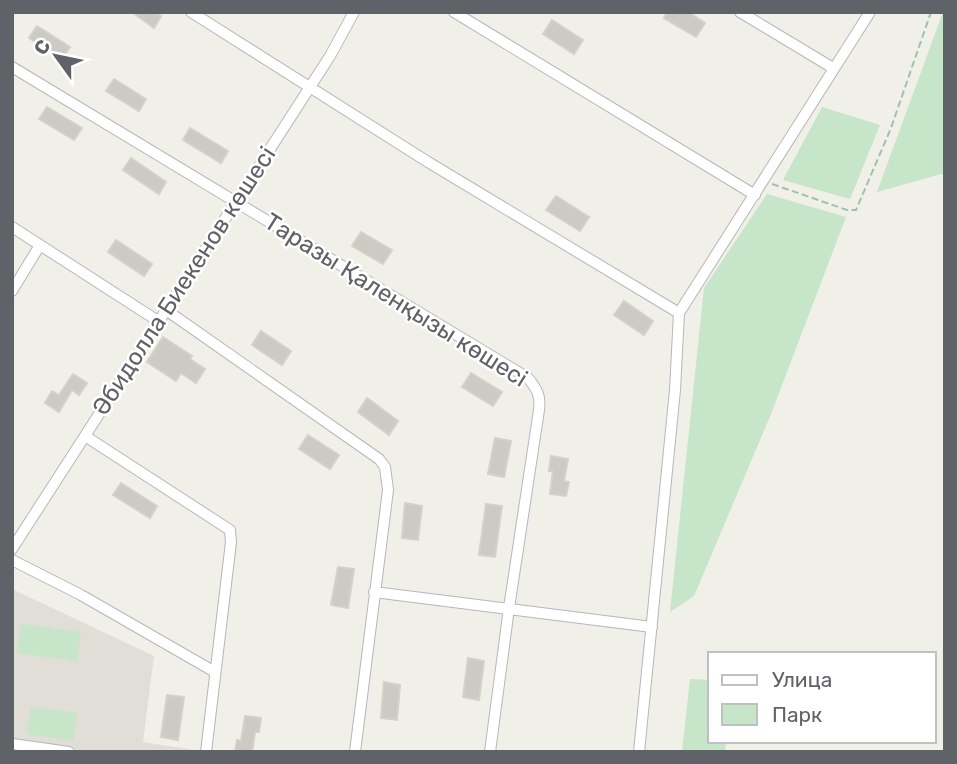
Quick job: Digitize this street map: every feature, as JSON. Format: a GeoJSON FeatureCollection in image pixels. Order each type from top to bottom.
{"type":"FeatureCollection","features":[{"type":"Feature","properties":{"kind":"street"},"geometry":{"type":"LineString","coordinates":[[191,12],[428,162],[679,313]]}},
{"type":"Feature","properties":{"kind":"street","name":"Әбидолла Биекенов көшесі"},"geometry":{"type":"LineString","coordinates":[[12,549],[237,201],[354,12]]}},
{"type":"Feature","properties":{"kind":"street"},"geometry":{"type":"LineString","coordinates":[[454,12],[755,195]]}},
{"type":"Feature","properties":{"kind":"street"},"geometry":{"type":"LineString","coordinates":[[740,12],[833,68]]}},
{"type":"Feature","properties":{"kind":"street"},"geometry":{"type":"LineString","coordinates":[[639,752],[675,390],[679,313],[870,12]]}},
{"type":"Feature","properties":{"kind":"street","name":"Таразы Қаленқызы көшесі"},"geometry":{"type":"LineString","coordinates":[[12,67],[528,378],[534,386],[540,401],[539,410],[490,752]]}},
{"type":"Feature","properties":{"kind":"street"},"geometry":{"type":"LineString","coordinates":[[12,227],[158,321]]}},
{"type":"Feature","properties":{"kind":"street"},"geometry":{"type":"LineString","coordinates":[[12,291],[40,245]]}},
{"type":"Feature","properties":{"kind":"street"},"geometry":{"type":"LineString","coordinates":[[166,310],[379,459],[385,467],[388,490],[355,752]]}},
{"type":"Feature","properties":{"kind":"street"},"geometry":{"type":"LineString","coordinates":[[85,436],[230,530],[231,542],[206,752]]}},
{"type":"Feature","properties":{"kind":"street"},"geometry":{"type":"LineString","coordinates":[[12,560],[81,595],[215,672]]}},
{"type":"Feature","properties":{"kind":"street"},"geometry":{"type":"LineString","coordinates":[[374,592],[652,627]]}},
{"type":"Feature","properties":{"kind":"street"},"geometry":{"type":"LineString","coordinates":[[12,744],[69,752]]}},
{"type":"Feature","properties":{"kind":"path"},"geometry":{"type":"LineString","coordinates":[[764,181],[847,210],[856,210],[891,128],[931,12]]}},
{"type":"Feature","properties":{"kind":"shaded area"},"geometry":{"type":"Polygon","coordinates":[[[12,589],[154,656],[143,742],[194,752],[12,752],[12,589]]]}},
{"type":"Feature","properties":{"kind":"green space"},"geometry":{"type":"Polygon","coordinates":[[[943,12],[945,173],[877,192],[943,12]]]}},
{"type":"Feature","properties":{"kind":"green space"},"geometry":{"type":"Polygon","coordinates":[[[822,107],[880,125],[850,199],[783,180],[822,107]]]}},
{"type":"Feature","properties":{"kind":"green space"},"geometry":{"type":"Polygon","coordinates":[[[767,194],[846,217],[771,414],[694,596],[670,612],[704,288],[767,194]]]}},
{"type":"Feature","properties":{"kind":"green space"},"geometry":{"type":"Polygon","coordinates":[[[21,624],[81,632],[77,661],[17,653],[21,624]]]}},
{"type":"Feature","properties":{"kind":"green space"},"geometry":{"type":"Polygon","coordinates":[[[690,679],[708,680],[708,743],[726,743],[725,752],[682,752],[690,679]]]}},
{"type":"Feature","properties":{"kind":"green space"},"geometry":{"type":"Polygon","coordinates":[[[31,707],[77,713],[73,741],[27,734],[31,707]]]}},
{"type":"Feature","properties":{"kind":"building"},"geometry":{"type":"Polygon","coordinates":[[[132,12],[155,12],[161,16],[154,28],[132,12]]]}},
{"type":"Feature","properties":{"kind":"building"},"geometry":{"type":"Polygon","coordinates":[[[667,12],[688,12],[705,23],[696,37],[664,18],[667,12]]]}},
{"type":"Feature","properties":{"kind":"building"},"geometry":{"type":"Polygon","coordinates":[[[552,20],[583,40],[574,54],[543,34],[552,20]]]}},
{"type":"Feature","properties":{"kind":"building"},"geometry":{"type":"Polygon","coordinates":[[[37,26],[70,47],[62,59],[29,38],[37,26]]]}},
{"type":"Feature","properties":{"kind":"building"},"geometry":{"type":"Polygon","coordinates":[[[114,79],[146,99],[139,111],[106,91],[114,79]]]}},
{"type":"Feature","properties":{"kind":"building"},"geometry":{"type":"Polygon","coordinates":[[[47,107],[82,128],[74,140],[39,119],[47,107]]]}},
{"type":"Feature","properties":{"kind":"building"},"geometry":{"type":"Polygon","coordinates":[[[190,128],[228,151],[221,163],[183,140],[190,128]]]}},
{"type":"Feature","properties":{"kind":"building"},"geometry":{"type":"Polygon","coordinates":[[[131,158],[166,182],[159,194],[123,170],[131,158]]]}},
{"type":"Feature","properties":{"kind":"building"},"geometry":{"type":"Polygon","coordinates":[[[556,196],[589,217],[580,231],[546,210],[556,196]]]}},
{"type":"Feature","properties":{"kind":"building"},"geometry":{"type":"Polygon","coordinates":[[[361,232],[392,250],[383,264],[352,246],[361,232]]]}},
{"type":"Feature","properties":{"kind":"building"},"geometry":{"type":"Polygon","coordinates":[[[116,240],[152,264],[144,276],[108,252],[116,240]]]}},
{"type":"Feature","properties":{"kind":"building"},"geometry":{"type":"Polygon","coordinates":[[[624,301],[653,321],[644,335],[614,315],[624,301]]]}},
{"type":"Feature","properties":{"kind":"building"},"geometry":{"type":"Polygon","coordinates":[[[261,331],[291,351],[282,365],[252,345],[261,331]]]}},
{"type":"Feature","properties":{"kind":"building"},"geometry":{"type":"Polygon","coordinates":[[[163,337],[192,356],[190,359],[205,369],[196,383],[181,373],[176,381],[147,362],[163,337]]]}},
{"type":"Feature","properties":{"kind":"building"},"geometry":{"type":"Polygon","coordinates":[[[471,373],[502,392],[493,406],[462,387],[471,373]]]}},
{"type":"Feature","properties":{"kind":"building"},"geometry":{"type":"Polygon","coordinates":[[[73,374],[87,383],[79,395],[72,390],[59,412],[45,403],[52,391],[59,395],[73,374]]]}},
{"type":"Feature","properties":{"kind":"building"},"geometry":{"type":"Polygon","coordinates":[[[367,398],[398,421],[389,435],[358,412],[367,398]]]}},
{"type":"Feature","properties":{"kind":"building"},"geometry":{"type":"Polygon","coordinates":[[[308,435],[339,455],[330,469],[299,449],[308,435]]]}},
{"type":"Feature","properties":{"kind":"building"},"geometry":{"type":"Polygon","coordinates":[[[495,438],[511,441],[504,477],[488,474],[495,438]]]}},
{"type":"Feature","properties":{"kind":"building"},"geometry":{"type":"Polygon","coordinates":[[[551,456],[568,459],[564,481],[569,482],[566,496],[550,494],[553,471],[549,471],[551,456]]]}},
{"type":"Feature","properties":{"kind":"building"},"geometry":{"type":"Polygon","coordinates":[[[121,483],[157,506],[150,518],[113,495],[121,483]]]}},
{"type":"Feature","properties":{"kind":"building"},"geometry":{"type":"Polygon","coordinates":[[[405,503],[422,506],[418,540],[402,538],[405,503]]]}},
{"type":"Feature","properties":{"kind":"building"},"geometry":{"type":"Polygon","coordinates":[[[486,504],[502,506],[495,557],[479,555],[486,504]]]}},
{"type":"Feature","properties":{"kind":"building"},"geometry":{"type":"Polygon","coordinates":[[[338,567],[354,569],[348,608],[331,605],[338,567]]]}},
{"type":"Feature","properties":{"kind":"building"},"geometry":{"type":"Polygon","coordinates":[[[468,658],[484,661],[479,700],[463,697],[468,658]]]}},
{"type":"Feature","properties":{"kind":"building"},"geometry":{"type":"Polygon","coordinates":[[[384,682],[400,685],[397,720],[381,718],[384,682]]]}},
{"type":"Feature","properties":{"kind":"building"},"geometry":{"type":"Polygon","coordinates":[[[167,695],[184,697],[178,740],[161,737],[167,695]]]}},
{"type":"Feature","properties":{"kind":"building"},"geometry":{"type":"Polygon","coordinates":[[[245,716],[261,718],[259,732],[255,732],[252,752],[235,752],[237,740],[241,741],[245,716]]]}}]}
